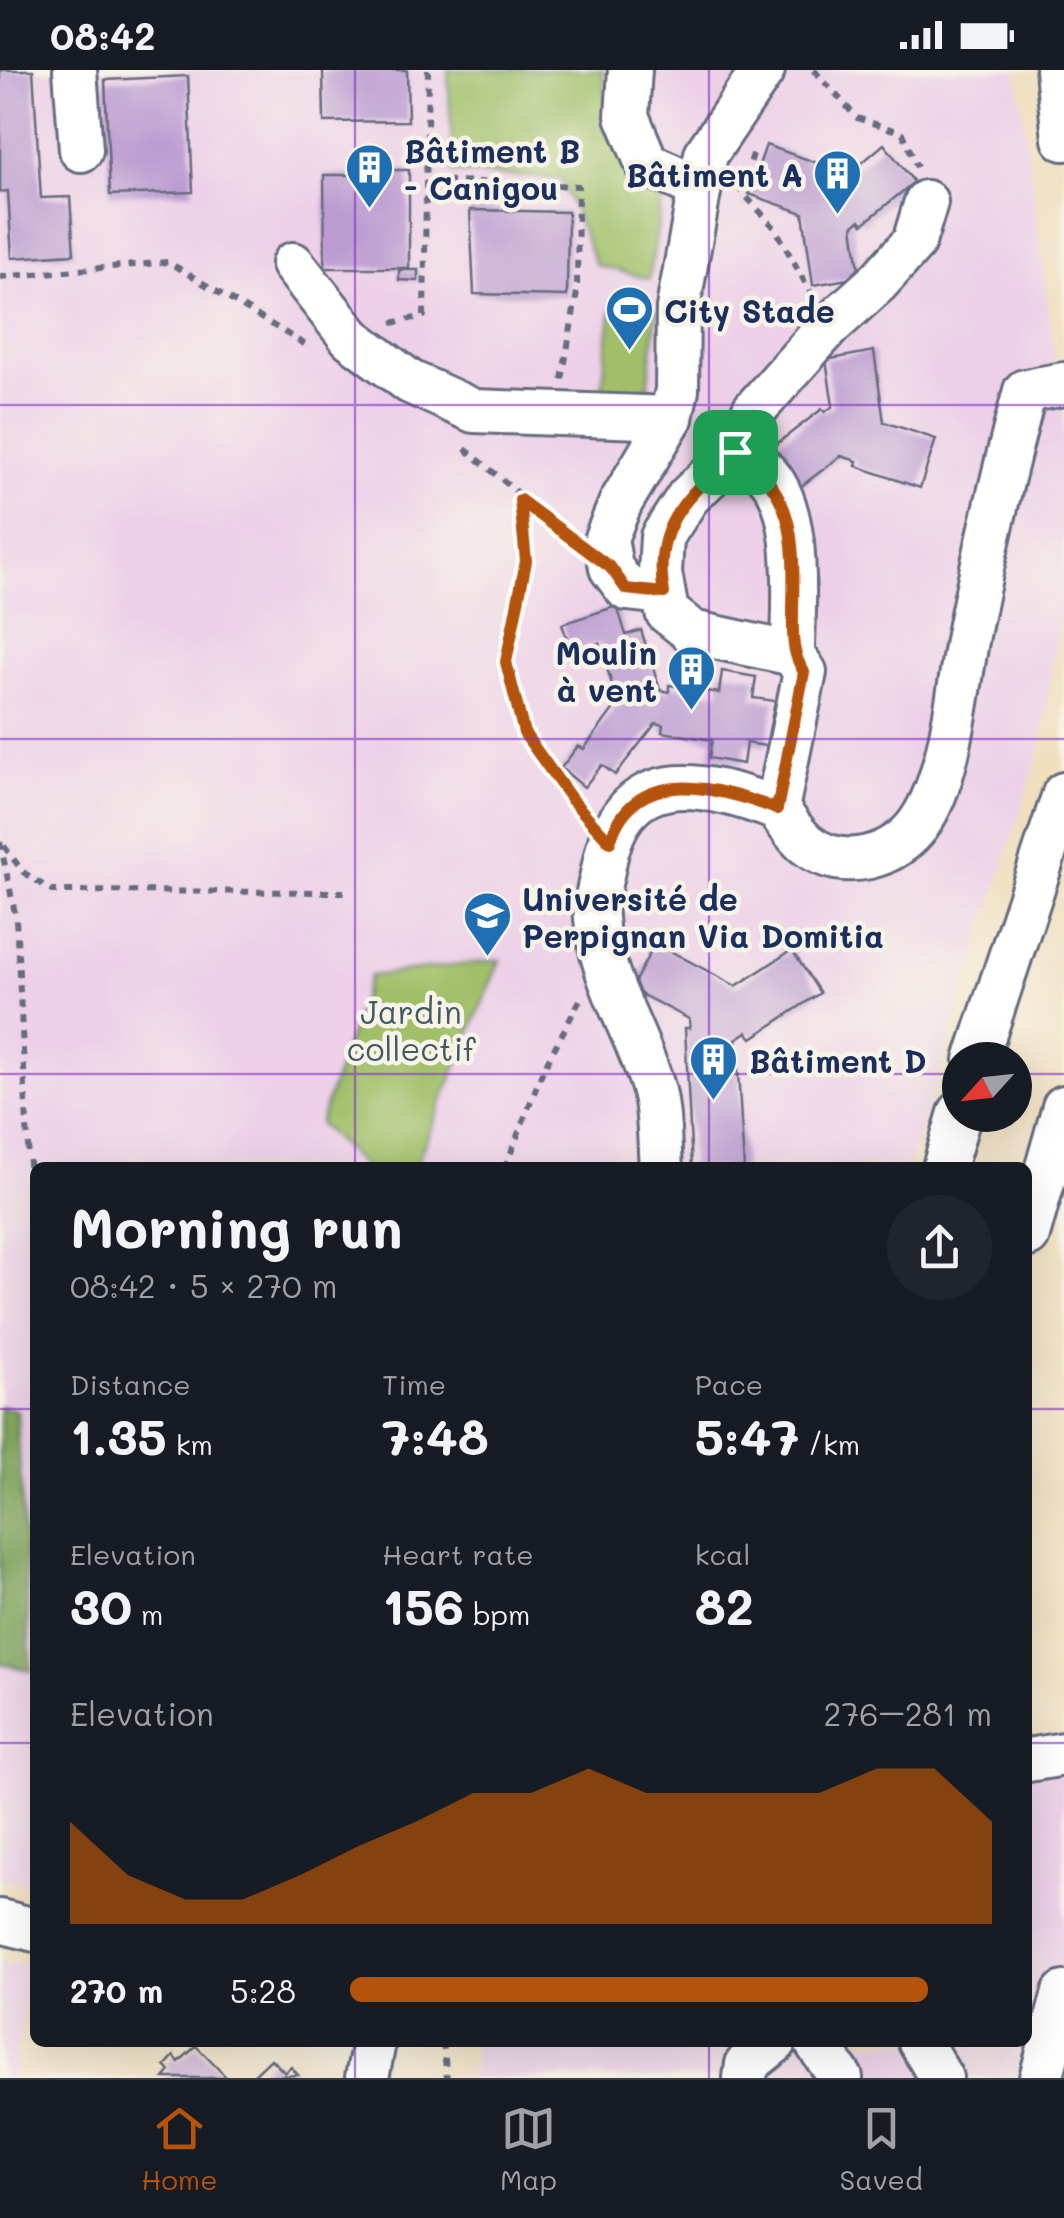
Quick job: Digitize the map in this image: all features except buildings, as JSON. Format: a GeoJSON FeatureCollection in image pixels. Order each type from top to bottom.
{"type":"FeatureCollection","features":[{"type":"Feature","properties":{"kind":"street"},"geometry":{"type":"LineString","coordinates":[[75,70],[81,150]]}},
{"type":"Feature","properties":{"kind":"street"},"geometry":{"type":"LineString","coordinates":[[630,70],[628,116],[647,164],[698,187]]}},
{"type":"Feature","properties":{"kind":"street"},"geometry":{"type":"LineString","coordinates":[[664,593],[626,589],[611,568],[606,538],[621,502],[672,418],[677,390],[678,308],[706,154],[763,70]]}},
{"type":"Feature","properties":{"kind":"street"},"geometry":{"type":"LineString","coordinates":[[1056,70],[1064,140]]}},
{"type":"Feature","properties":{"kind":"street"},"geometry":{"type":"LineString","coordinates":[[793,654],[692,632],[667,612],[662,538],[688,497],[735,452],[754,410],[828,326],[878,282],[914,242],[926,202]]}},
{"type":"Feature","properties":{"kind":"street"},"geometry":{"type":"LineString","coordinates":[[293,264],[351,338],[410,382],[474,411],[672,418]]}},
{"type":"Feature","properties":{"kind":"street"},"geometry":{"type":"LineString","coordinates":[[660,1162],[654,1093],[608,974],[595,915],[616,823],[644,792],[674,787],[710,790],[777,809],[805,844],[826,855],[855,860],[895,849],[921,821],[942,764],[975,597],[1024,391],[1064,384]]}},
{"type":"Feature","properties":{"kind":"street"},"geometry":{"type":"LineString","coordinates":[[735,452],[764,471],[784,506],[794,558],[793,654],[804,672],[777,809]]}},
{"type":"Feature","properties":{"kind":"street"},"geometry":{"type":"LineString","coordinates":[[982,1042],[1064,794]]}},
{"type":"Feature","properties":{"kind":"street"},"geometry":{"type":"LineString","coordinates":[[1032,1220],[1064,1107]]}},
{"type":"Feature","properties":{"kind":"street"},"geometry":{"type":"LineString","coordinates":[[946,1162],[954,1132]]}},
{"type":"Feature","properties":{"kind":"street"},"geometry":{"type":"LineString","coordinates":[[1032,1759],[1064,1754]]}},
{"type":"Feature","properties":{"kind":"street"},"geometry":{"type":"LineString","coordinates":[[0,1920],[30,1929]]}},
{"type":"Feature","properties":{"kind":"street"},"geometry":{"type":"LineString","coordinates":[[1041,2078],[1064,1993]]}},
{"type":"Feature","properties":{"kind":"street"},"geometry":{"type":"LineString","coordinates":[[367,2078],[373,2047]]}},
{"type":"Feature","properties":{"kind":"street"},"geometry":{"type":"LineString","coordinates":[[819,2047],[841,2078]]}},
{"type":"Feature","properties":{"kind":"street"},"geometry":{"type":"LineString","coordinates":[[923,2047],[941,2078]]}},
{"type":"Feature","properties":{"kind":"path"},"geometry":{"type":"LineString","coordinates":[[392,323],[424,316],[428,70]]}},
{"type":"Feature","properties":{"kind":"path"},"geometry":{"type":"LineString","coordinates":[[814,70],[857,118],[903,132],[926,202]]}},
{"type":"Feature","properties":{"kind":"path"},"geometry":{"type":"LineString","coordinates":[[755,148],[741,192],[775,228],[828,326]]}},
{"type":"Feature","properties":{"kind":"path"},"geometry":{"type":"LineString","coordinates":[[429,180],[578,186],[577,292],[556,414]]}},
{"type":"Feature","properties":{"kind":"path"},"geometry":{"type":"LineString","coordinates":[[0,277],[168,262],[223,299],[284,328],[313,350]]}},
{"type":"Feature","properties":{"kind":"path"},"geometry":{"type":"LineString","coordinates":[[461,446],[502,477],[520,500],[611,568]]}},
{"type":"Feature","properties":{"kind":"path"},"geometry":{"type":"LineString","coordinates":[[520,500],[526,561],[506,662],[524,733],[572,800],[610,842]]}},
{"type":"Feature","properties":{"kind":"path"},"geometry":{"type":"LineString","coordinates":[[0,842],[23,872],[52,891],[344,892]]}},
{"type":"Feature","properties":{"kind":"path"},"geometry":{"type":"LineString","coordinates":[[0,842],[16,918],[30,1182]]}},
{"type":"Feature","properties":{"kind":"path"},"geometry":{"type":"LineString","coordinates":[[506,1162],[543,1070],[584,993],[608,974]]}},
{"type":"Feature","properties":{"kind":"path"},"geometry":{"type":"LineString","coordinates":[[444,2047],[447,2078]]}},
{"type":"Feature","properties":{"kind":"shaded area","name":"Université de Perpignan Via Domitia"},"geometry":{"type":"Polygon","coordinates":[[[0,70],[1017,70],[1064,429],[1064,583],[1040,749],[948,1042],[942,1042],[942,1062],[911,1162],[30,1162],[30,1884],[0,1880],[0,70]]]}},
{"type":"Feature","properties":{"kind":"shaded area"},"geometry":{"type":"Polygon","coordinates":[[[1032,1750],[1064,1756],[1064,2078],[471,2078],[473,2047],[1032,2047],[1032,1750]]]}},
{"type":"Feature","properties":{"kind":"shaded area"},"geometry":{"type":"Polygon","coordinates":[[[0,1963],[30,1966],[13,2078],[0,2078],[0,1963]]]}},
{"type":"Feature","properties":{"kind":"green space"},"geometry":{"type":"Polygon","coordinates":[[[448,70],[603,70],[610,140],[668,164],[649,279],[596,265],[561,179],[453,172],[448,70]]]}},
{"type":"Feature","properties":{"kind":"green space","name":"City Stade"},"geometry":{"type":"Polygon","coordinates":[[[612,305],[657,311],[646,402],[601,396],[612,305]]]}},
{"type":"Feature","properties":{"kind":"green space","name":"Jardin collectif"},"geometry":{"type":"Polygon","coordinates":[[[500,960],[417,1162],[359,1162],[319,1124],[370,976],[500,960]]]}},
{"type":"Feature","properties":{"kind":"green space"},"geometry":{"type":"Polygon","coordinates":[[[0,1406],[17,1410],[30,1671],[0,1663],[0,1406]]]}},
{"type":"Feature","properties":{"kind":"place","name":"Bâtiment B - Canigou"},"geometry":{"type":"Point","coordinates":[369,210]}},
{"type":"Feature","properties":{"kind":"place","name":"Bâtiment A"},"geometry":{"type":"Point","coordinates":[838,216]}},
{"type":"Feature","properties":{"kind":"place","name":"City Stade"},"geometry":{"type":"Point","coordinates":[629,352]}},
{"type":"Feature","properties":{"kind":"place","name":"Moulin à vent"},"geometry":{"type":"Point","coordinates":[692,712]}},
{"type":"Feature","properties":{"kind":"place","name":"Université de Perpignan Via Domitia"},"geometry":{"type":"Point","coordinates":[487,958]}},
{"type":"Feature","properties":{"kind":"place","name":"Bâtiment D"},"geometry":{"type":"Point","coordinates":[714,1102]}},
{"type":"Feature","properties":{"kind":"route"},"geometry":{"type":"LineString","coordinates":[[735,452],[764,471],[784,506],[794,558],[793,654],[804,672],[777,809],[710,790],[674,787],[644,792],[616,823],[610,842],[572,800],[524,733],[506,662],[526,561],[520,500],[611,568],[626,589],[664,593],[660,572],[662,538],[688,497],[735,452]]}}]}
